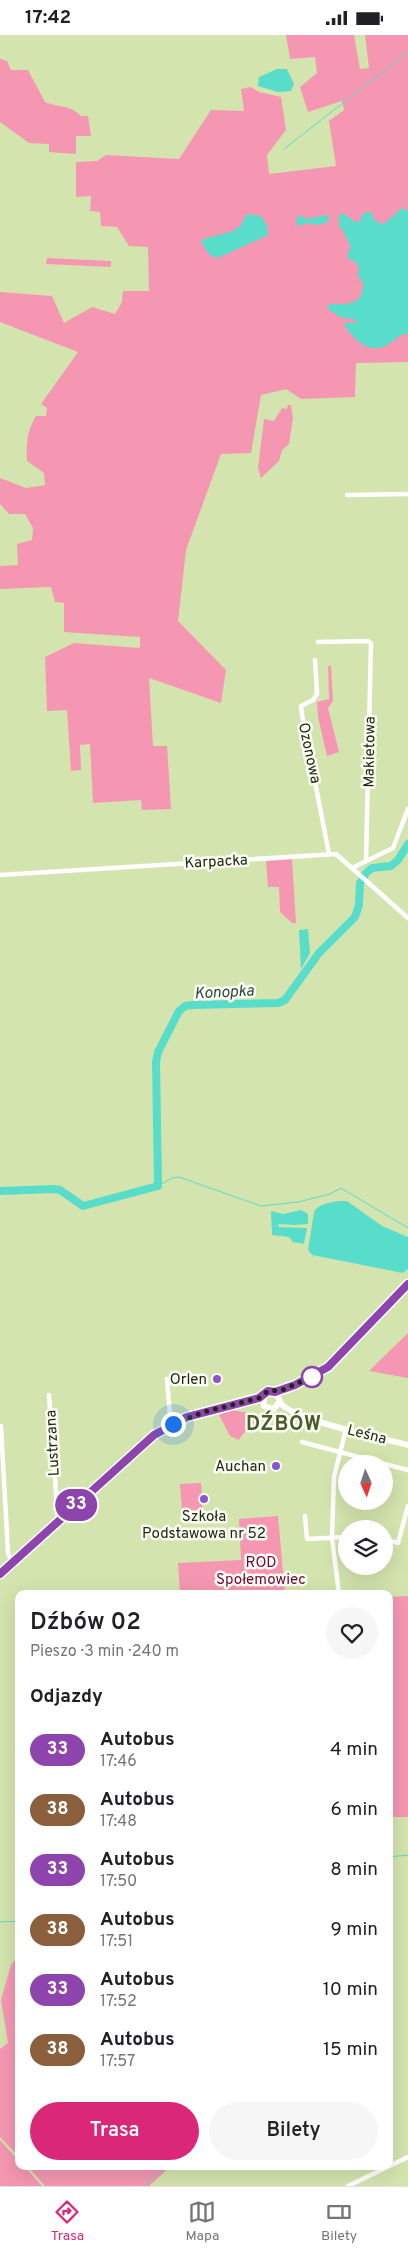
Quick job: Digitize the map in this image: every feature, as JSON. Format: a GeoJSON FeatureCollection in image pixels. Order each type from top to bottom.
{"type":"FeatureCollection","features":[{"type":"Feature","properties":{"kind":"main road"},"geometry":{"type":"LineString","coordinates":[[246,1402],[262,1403],[267,1409],[275,1408],[278,1397],[295,1385],[320,1373],[336,1360],[408,1284]]}},
{"type":"Feature","properties":{"kind":"main road"},"geometry":{"type":"LineString","coordinates":[[0,1574],[154,1435],[173,1424],[204,1412],[246,1402],[263,1396],[268,1391],[278,1397]]}},
{"type":"Feature","properties":{"kind":"main road"},"geometry":{"type":"LineString","coordinates":[[262,1403],[263,1396]]}},
{"type":"Feature","properties":{"kind":"main road","name":"Leśna"},"geometry":{"type":"LineString","coordinates":[[278,1397],[284,1408],[297,1415]]}},
{"type":"Feature","properties":{"kind":"main road","name":"Leśna"},"geometry":{"type":"LineString","coordinates":[[275,1408],[408,1445]]}},
{"type":"Feature","properties":{"kind":"street"},"geometry":{"type":"LineString","coordinates":[[347,495],[408,495]]}},
{"type":"Feature","properties":{"kind":"street","name":"Makietowa"},"geometry":{"type":"LineString","coordinates":[[318,642],[368,641],[371,643],[366,860]]}},
{"type":"Feature","properties":{"kind":"street","name":"Ozonowa"},"geometry":{"type":"LineString","coordinates":[[315,660],[317,695],[313,700],[302,706],[302,715],[329,854]]}},
{"type":"Feature","properties":{"kind":"street"},"geometry":{"type":"LineString","coordinates":[[354,867],[393,848],[408,809]]}},
{"type":"Feature","properties":{"kind":"street","name":"Karpacka"},"geometry":{"type":"LineString","coordinates":[[0,875],[329,854],[341,856],[408,918]]}},
{"type":"Feature","properties":{"kind":"street"},"geometry":{"type":"LineString","coordinates":[[167,1379],[170,1416],[173,1424]]}},
{"type":"Feature","properties":{"kind":"street","name":"Lustrzana"},"geometry":{"type":"LineString","coordinates":[[49,1395],[58,1521]]}},
{"type":"Feature","properties":{"kind":"street"},"geometry":{"type":"LineString","coordinates":[[1,1426],[8,1553],[12,1562]]}},
{"type":"Feature","properties":{"kind":"street"},"geometry":{"type":"LineString","coordinates":[[338,1590],[332,1538],[334,1477],[346,1429]]}},
{"type":"Feature","properties":{"kind":"street"},"geometry":{"type":"LineString","coordinates":[[302,1443],[408,1470]]}},
{"type":"Feature","properties":{"kind":"street"},"geometry":{"type":"LineString","coordinates":[[393,1542],[398,1543],[405,1528],[408,1506]]}},
{"type":"Feature","properties":{"kind":"street"},"geometry":{"type":"LineString","coordinates":[[305,1516],[306,1539],[338,1538]]}},
{"type":"Feature","properties":{"kind":"street"},"geometry":{"type":"LineString","coordinates":[[393,2164],[408,2157]]}},
{"type":"Feature","properties":{"kind":"street"},"geometry":{"type":"LineString","coordinates":[[348,2186],[381,2170]]}},
{"type":"Feature","properties":{"kind":"green space"},"geometry":{"type":"Polygon","coordinates":[[[286,35],[354,35],[360,69],[369,68],[365,35],[408,35],[408,362],[356,363],[355,397],[301,399],[286,389],[261,395],[251,453],[221,454],[186,550],[178,621],[226,670],[221,703],[149,678],[153,746],[167,746],[171,809],[142,810],[141,800],[93,803],[90,744],[80,745],[81,770],[71,771],[67,710],[47,711],[45,657],[74,643],[140,648],[140,637],[64,632],[64,603],[55,602],[51,587],[0,589],[0,566],[18,565],[17,544],[32,540],[33,528],[25,514],[9,514],[0,504],[0,478],[26,488],[45,485],[44,473],[27,461],[29,432],[36,416],[46,416],[47,408],[41,404],[78,352],[0,322],[0,292],[52,296],[64,323],[92,307],[115,314],[122,302],[123,291],[149,291],[148,247],[129,246],[117,227],[101,226],[100,212],[90,211],[91,196],[76,197],[76,162],[97,161],[106,155],[179,159],[211,110],[244,111],[241,89],[251,87],[259,92],[281,97],[286,130],[267,155],[269,174],[336,166],[329,121],[344,110],[342,101],[308,112],[300,87],[317,73],[315,57],[290,59],[286,35]]]}},
{"type":"Feature","properties":{"kind":"green space"},"geometry":{"type":"Polygon","coordinates":[[[0,59],[7,61],[11,70],[28,70],[45,102],[68,108],[81,116],[88,116],[91,136],[76,136],[76,154],[49,152],[49,144],[29,143],[0,122],[0,59]]]}},
{"type":"Feature","properties":{"kind":"green space"},"geometry":{"type":"Polygon","coordinates":[[[47,258],[111,261],[111,267],[46,264],[47,258]]]}},
{"type":"Feature","properties":{"kind":"green space"},"geometry":{"type":"Polygon","coordinates":[[[288,405],[291,405],[293,418],[289,444],[282,450],[279,461],[261,478],[258,468],[264,419],[274,421],[282,408],[287,409],[288,405]]]}},
{"type":"Feature","properties":{"kind":"green space"},"geometry":{"type":"Polygon","coordinates":[[[328,666],[331,666],[333,701],[328,708],[339,752],[327,756],[318,717],[317,702],[329,699],[328,666]]]}},
{"type":"Feature","properties":{"kind":"green space"},"geometry":{"type":"Polygon","coordinates":[[[292,859],[296,923],[292,923],[280,912],[279,887],[268,887],[266,861],[292,859]]]}},
{"type":"Feature","properties":{"kind":"green space"},"geometry":{"type":"Polygon","coordinates":[[[408,1333],[408,1378],[369,1371],[408,1333]]]}},
{"type":"Feature","properties":{"kind":"green space"},"geometry":{"type":"Polygon","coordinates":[[[232,1410],[264,1416],[259,1423],[239,1440],[230,1436],[219,1415],[232,1410]]]}},
{"type":"Feature","properties":{"kind":"green space"},"geometry":{"type":"Polygon","coordinates":[[[201,1483],[203,1521],[183,1523],[180,1484],[201,1483]]]}},
{"type":"Feature","properties":{"kind":"green space","name":"ROD Społemowiec"},"geometry":{"type":"Polygon","coordinates":[[[278,1516],[285,1590],[180,1590],[178,1563],[241,1560],[239,1519],[278,1516]]]}},
{"type":"Feature","properties":{"kind":"green space"},"geometry":{"type":"Polygon","coordinates":[[[408,1596],[408,1817],[393,1817],[393,1597],[408,1596]]]}},
{"type":"Feature","properties":{"kind":"green space"},"geometry":{"type":"Polygon","coordinates":[[[15,1960],[15,2153],[0,2137],[0,2049],[8,2043],[1,2000],[11,1965],[15,1960]]]}},
{"type":"Feature","properties":{"kind":"green space"},"geometry":{"type":"Polygon","coordinates":[[[0,2140],[15,2157],[15,2170],[28,2170],[42,2186],[0,2186],[0,2140]]]}},
{"type":"Feature","properties":{"kind":"green space"},"geometry":{"type":"Polygon","coordinates":[[[31,2170],[167,2170],[149,2186],[45,2186],[31,2170]]]}},
{"type":"Feature","properties":{"kind":"water"},"geometry":{"type":"Polygon","coordinates":[[[277,69],[287,69],[294,84],[291,91],[278,92],[258,86],[259,77],[277,69]]]}},
{"type":"Feature","properties":{"kind":"water"},"geometry":{"type":"Polygon","coordinates":[[[403,207],[408,212],[408,333],[380,348],[368,347],[357,340],[344,325],[357,322],[357,320],[340,317],[327,308],[330,304],[343,304],[357,300],[362,293],[364,285],[357,274],[359,271],[357,264],[348,259],[348,252],[351,247],[338,225],[340,222],[338,217],[343,213],[353,221],[359,222],[363,214],[370,211],[375,221],[384,224],[403,207]]]}},
{"type":"Feature","properties":{"kind":"water"},"geometry":{"type":"Polygon","coordinates":[[[247,214],[261,216],[267,226],[268,235],[220,257],[213,257],[201,243],[202,240],[238,228],[247,214]]]}},
{"type":"Feature","properties":{"kind":"water"},"geometry":{"type":"Polygon","coordinates":[[[302,215],[306,219],[328,215],[329,221],[297,226],[296,219],[302,215]]]}},
{"type":"Feature","properties":{"kind":"water"},"geometry":{"type":"Polygon","coordinates":[[[308,929],[310,953],[301,969],[299,930],[308,929]]]}},
{"type":"Feature","properties":{"kind":"water"},"geometry":{"type":"Polygon","coordinates":[[[338,1201],[347,1201],[382,1226],[408,1237],[408,1269],[403,1273],[312,1255],[308,1250],[314,1212],[321,1206],[338,1201]]]}},
{"type":"Feature","properties":{"kind":"water"},"geometry":{"type":"Polygon","coordinates":[[[301,1210],[308,1214],[308,1224],[279,1224],[278,1227],[307,1228],[304,1244],[293,1242],[289,1237],[272,1235],[271,1211],[283,1214],[301,1210]]]}},
{"type":"Feature","properties":{"kind":"waterway"},"geometry":{"type":"LineString","coordinates":[[284,149],[408,52]]}},
{"type":"Feature","properties":{"kind":"waterway","name":"Konopka"},"geometry":{"type":"LineString","coordinates":[[0,1191],[60,1190],[83,1206],[158,1186],[156,1062],[158,1052],[179,1011],[185,1006],[192,1005],[278,1003],[285,1000],[319,953],[355,917],[359,905],[360,883],[366,873],[372,868],[391,866],[398,860],[408,844]]}},
{"type":"Feature","properties":{"kind":"waterway"},"geometry":{"type":"LineString","coordinates":[[158,1186],[172,1178],[179,1177],[261,1206],[298,1202],[330,1194],[341,1188],[408,1228]]}},
{"type":"Feature","properties":{"kind":"waterway"},"geometry":{"type":"LineString","coordinates":[[393,1857],[408,1855]]}},
{"type":"Feature","properties":{"kind":"waterway"},"geometry":{"type":"LineString","coordinates":[[0,1922],[15,1921]]}},
{"type":"Feature","properties":{"kind":"waterway"},"geometry":{"type":"LineString","coordinates":[[143,2186],[160,2170]]}},
{"type":"Feature","properties":{"kind":"bus line","name":"33"},"geometry":{"type":"LineString","coordinates":[[0,1574],[154,1435],[187,1417],[259,1398],[268,1391],[282,1390],[320,1373],[336,1360],[408,1284]]}},
{"type":"Feature","properties":{"kind":"place","name":"Orlen"},"geometry":{"type":"Point","coordinates":[217,1379]}},
{"type":"Feature","properties":{"kind":"place","name":"Auchan"},"geometry":{"type":"Point","coordinates":[276,1466]}},
{"type":"Feature","properties":{"kind":"place","name":"Szkoła Podstawowa nr 52"},"geometry":{"type":"Point","coordinates":[204,1499]}},
{"type":"Feature","properties":{"kind":"district","name":"DŹBÓW"},"geometry":{"type":"Point","coordinates":[284,1423]}},
{"type":"Feature","properties":{"kind":"route"},"geometry":{"type":"LineString","coordinates":[[173,1424],[187,1417],[259,1398],[268,1391],[282,1390],[312,1377]]}}]}
